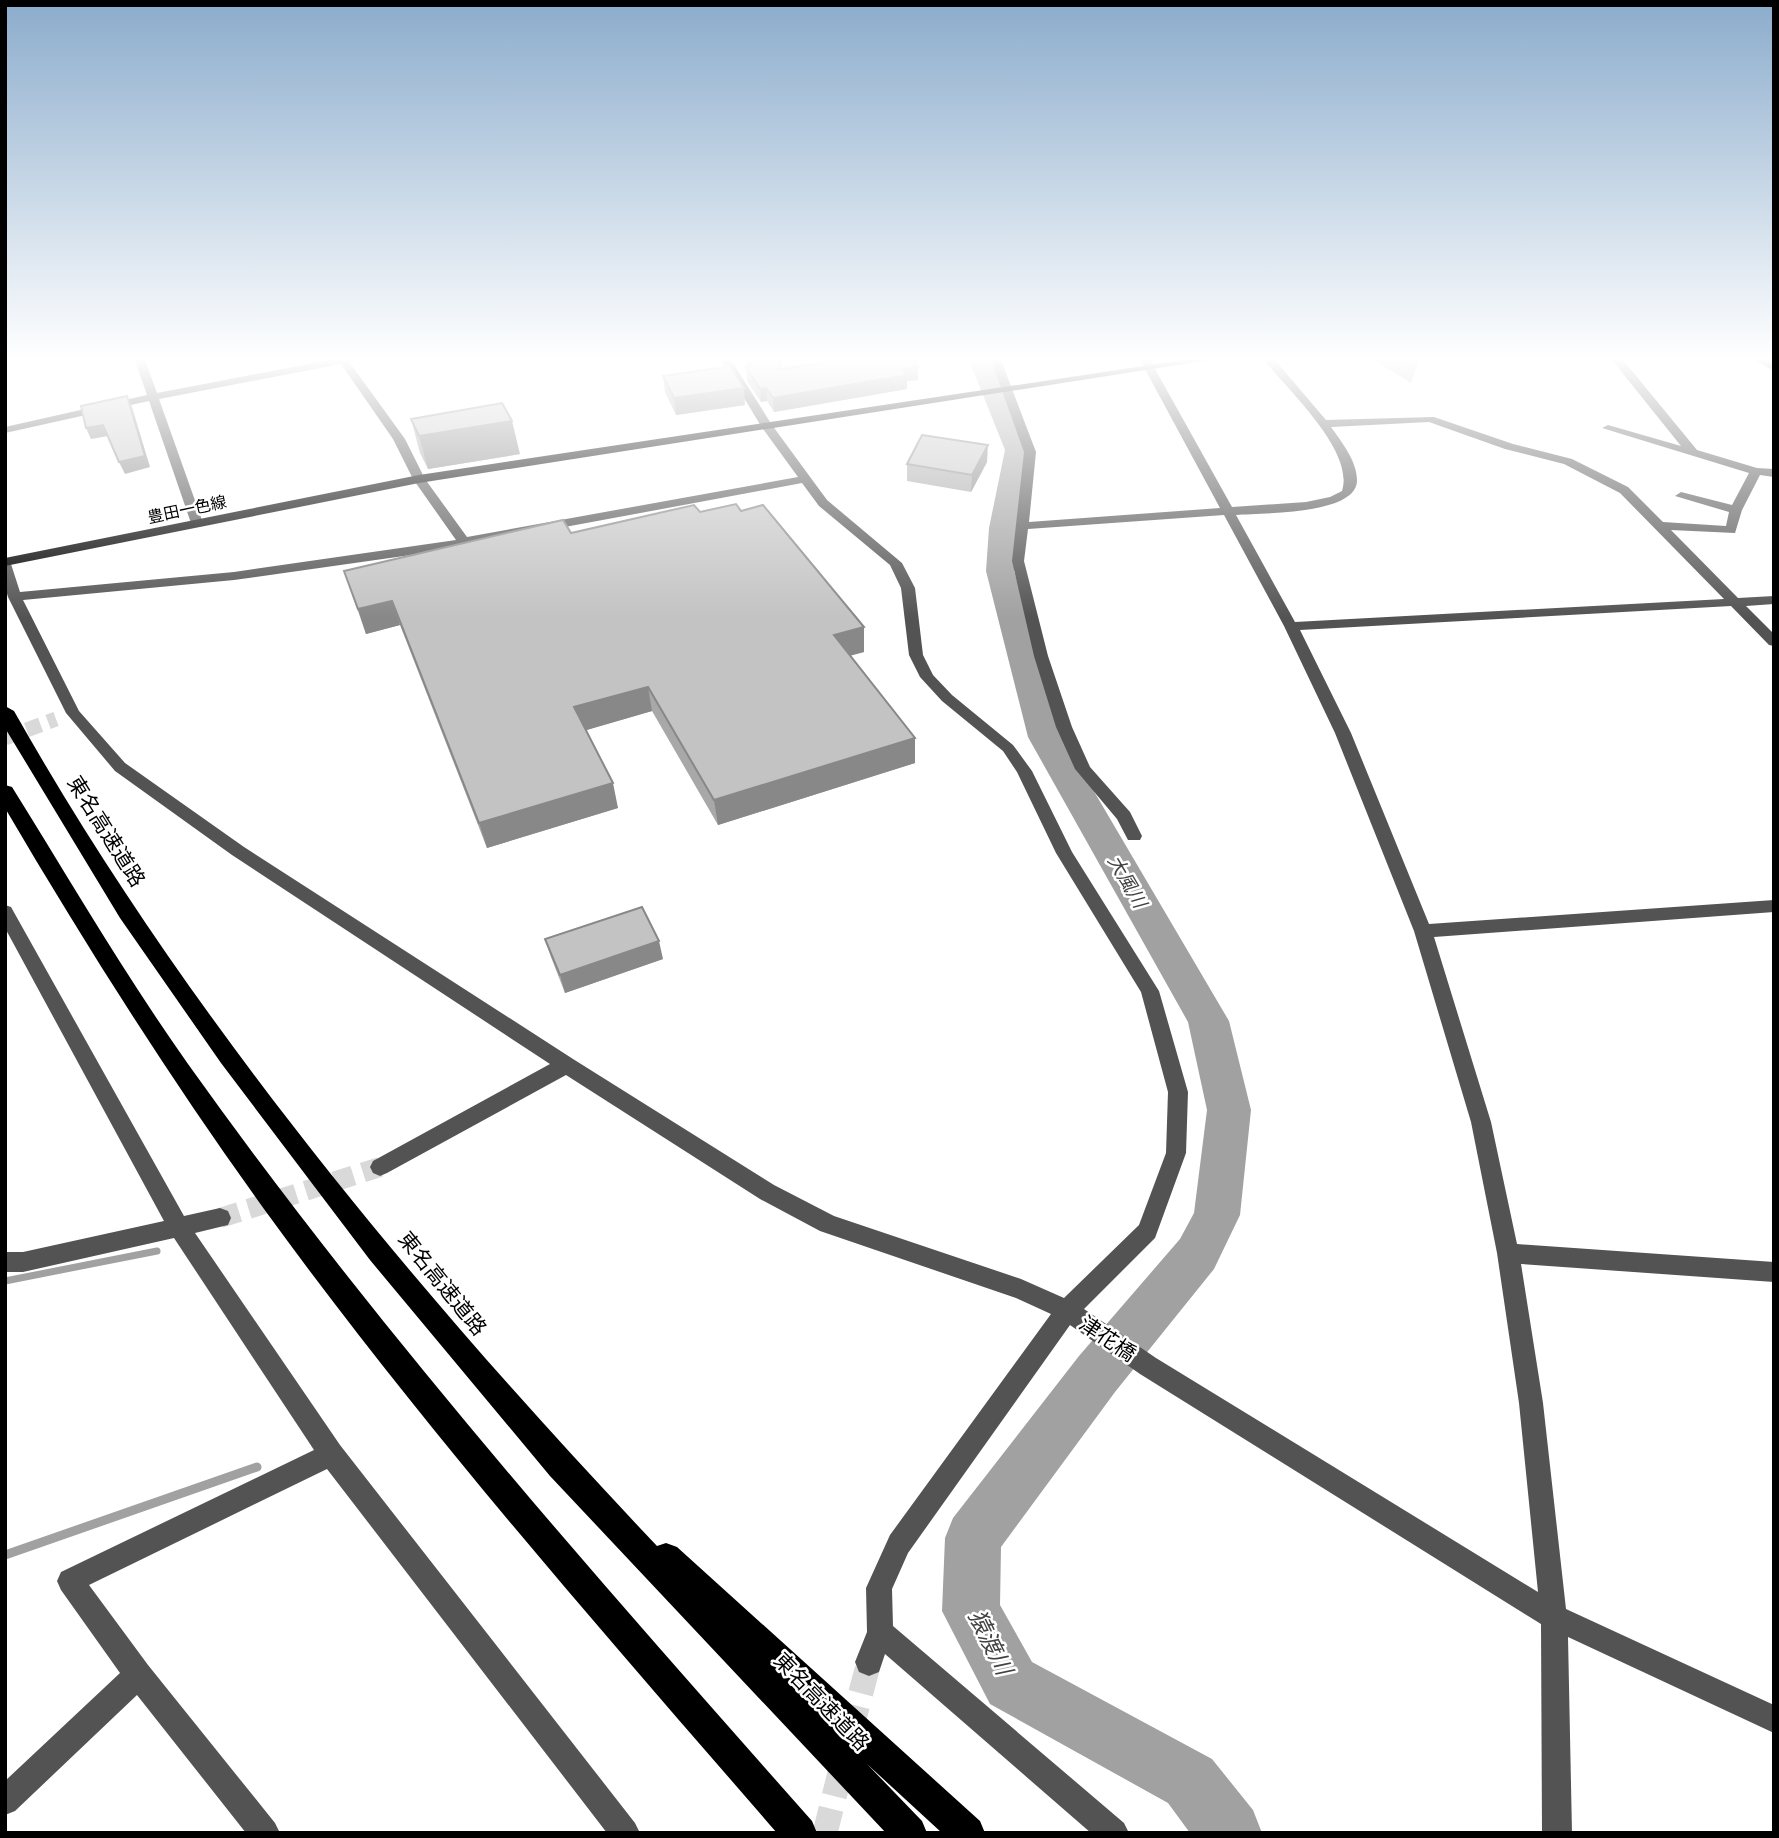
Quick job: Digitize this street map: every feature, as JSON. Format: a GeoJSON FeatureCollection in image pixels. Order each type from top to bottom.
{"type":"FeatureCollection","features":[{"type":"Feature","properties":{"kind":"highway","name":"東名高速道路"},"geometry":{"type":"LineString","coordinates":[[5,711],[98,873],[198,1015],[305,1157],[451,1339],[752,1669],[910,1833]]}},
{"type":"Feature","properties":{"kind":"highway"},"geometry":{"type":"LineString","coordinates":[[5,791],[68,901],[160,1042],[260,1183],[390,1352],[514,1503],[800,1833]]}},
{"type":"Feature","properties":{"kind":"highway"},"geometry":{"type":"LineString","coordinates":[[559,1460],[968,1833]]}},
{"type":"Feature","properties":{"kind":"main road","name":"豊田一色線"},"geometry":{"type":"LineString","coordinates":[[5,563],[419,479],[637,446]]}},
{"type":"Feature","properties":{"kind":"street"},"geometry":{"type":"LineString","coordinates":[[170,446],[197,523]]}},
{"type":"Feature","properties":{"kind":"street"},"geometry":{"type":"LineString","coordinates":[[402,446],[419,479],[463,541]]}},
{"type":"Feature","properties":{"kind":"street"},"geometry":{"type":"LineString","coordinates":[[781,446],[823,503],[896,563],[908,589],[916,655],[921,666],[947,698],[1008,748],[1024,771],[1064,853],[1150,991],[1178,1092],[1176,1153],[1147,1231],[1067,1310],[899,1544],[879,1588],[880,1632],[869,1662]]}},
{"type":"Feature","properties":{"kind":"street"},"geometry":{"type":"LineString","coordinates":[[1028,446],[1030,452],[1018,561],[1060,718],[1083,769],[1124,816],[1134,836]]}},
{"type":"Feature","properties":{"kind":"street"},"geometry":{"type":"LineString","coordinates":[[1192,446],[1291,626],[1343,733],[1423,931],[1481,1122],[1508,1253],[1531,1404],[1554,1617],[1557,1833]]}},
{"type":"Feature","properties":{"kind":"street"},"geometry":{"type":"LineString","coordinates":[[1020,526],[1306,506],[1336,498],[1349,490],[1352,475],[1336,446]]}},
{"type":"Feature","properties":{"kind":"street"},"geometry":{"type":"LineString","coordinates":[[1506,446],[1568,461],[1624,490],[1774,642]]}},
{"type":"Feature","properties":{"kind":"street"},"geometry":{"type":"LineString","coordinates":[[1667,446],[1756,471],[1774,473]]}},
{"type":"Feature","properties":{"kind":"street"},"geometry":{"type":"LineString","coordinates":[[1687,446],[1694,454]]}},
{"type":"Feature","properties":{"kind":"street"},"geometry":{"type":"LineString","coordinates":[[1659,526],[1731,530],[1736,510],[1756,471]]}},
{"type":"Feature","properties":{"kind":"street"},"geometry":{"type":"LineString","coordinates":[[15,597],[234,576],[463,541],[805,479]]}},
{"type":"Feature","properties":{"kind":"street"},"geometry":{"type":"LineString","coordinates":[[1681,496],[1736,510]]}},
{"type":"Feature","properties":{"kind":"street","name":"津花橋"},"geometry":{"type":"LineString","coordinates":[[5,563],[15,597],[64,716],[120,767],[238,851],[566,1065],[767,1192],[828,1224],[1021,1289],[1067,1310],[1148,1366],[1554,1617],[1774,1719]]}},
{"type":"Feature","properties":{"kind":"street"},"geometry":{"type":"LineString","coordinates":[[1291,626],[1774,600]]}},
{"type":"Feature","properties":{"kind":"street"},"geometry":{"type":"LineString","coordinates":[[1423,931],[1774,906]]}},
{"type":"Feature","properties":{"kind":"street"},"geometry":{"type":"LineString","coordinates":[[5,911],[178,1226],[331,1454],[625,1833]]}},
{"type":"Feature","properties":{"kind":"street"},"geometry":{"type":"LineString","coordinates":[[380,1167],[566,1065]]}},
{"type":"Feature","properties":{"kind":"street"},"geometry":{"type":"LineString","coordinates":[[5,1262],[23,1262],[220,1218]]}},
{"type":"Feature","properties":{"kind":"street"},"geometry":{"type":"LineString","coordinates":[[1508,1253],[1774,1272]]}},
{"type":"Feature","properties":{"kind":"street"},"geometry":{"type":"LineString","coordinates":[[265,1833],[138,1675],[70,1581],[331,1454]]}},
{"type":"Feature","properties":{"kind":"street"},"geometry":{"type":"LineString","coordinates":[[880,1632],[1114,1833]]}},
{"type":"Feature","properties":{"kind":"street"},"geometry":{"type":"LineString","coordinates":[[5,1801],[138,1675]]}},
{"type":"Feature","properties":{"kind":"building"},"geometry":{"type":"Polygon","coordinates":[[[112,446],[142,446],[145,456],[119,462],[112,446]]]}},
{"type":"Feature","properties":{"kind":"building"},"geometry":{"type":"Polygon","coordinates":[[[916,446],[988,446],[972,475],[907,464],[916,446]]]}},
{"type":"Feature","properties":{"kind":"building"},"geometry":{"type":"Polygon","coordinates":[[[736,504],[741,511],[763,505],[864,627],[834,635],[915,738],[714,800],[648,687],[574,707],[613,783],[479,823],[392,601],[358,609],[344,571],[563,520],[571,533],[694,505],[700,512],[736,504]]]}},
{"type":"Feature","properties":{"kind":"building"},"geometry":{"type":"Polygon","coordinates":[[[642,907],[659,941],[560,975],[545,939],[642,907]]]}},
{"type":"Feature","properties":{"kind":"waterway","name":"大風川"},"geometry":{"type":"LineString","coordinates":[[1016,446],[1018,450],[1003,528],[1000,571],[1045,737],[1208,1021],[1229,1110],[1217,1215],[1197,1254],[1097,1374],[973,1538],[971,1611],[1011,1683],[1190,1781],[1230,1833]]}},
{"type":"Feature","properties":{"kind":"waterway"},"geometry":{"type":"LineString","coordinates":[[5,1281],[157,1251]]}},
{"type":"Feature","properties":{"kind":"waterway"},"geometry":{"type":"LineString","coordinates":[[5,1555],[257,1467]]}},
{"type":"Feature","properties":{"kind":"tunnel"},"geometry":{"type":"LineString","coordinates":[[5,738],[56,719]]}},
{"type":"Feature","properties":{"kind":"tunnel"},"geometry":{"type":"LineString","coordinates":[[220,1218],[380,1167]]}},
{"type":"Feature","properties":{"kind":"tunnel"},"geometry":{"type":"LineString","coordinates":[[851,1730],[869,1662]]}},
{"type":"Feature","properties":{"kind":"tunnel"},"geometry":{"type":"LineString","coordinates":[[825,1833],[843,1761]]}},
{"type":"Feature","properties":{"kind":"water label","name":"猿渡川"},"geometry":{"type":"Point","coordinates":[991,1642]}}]}
